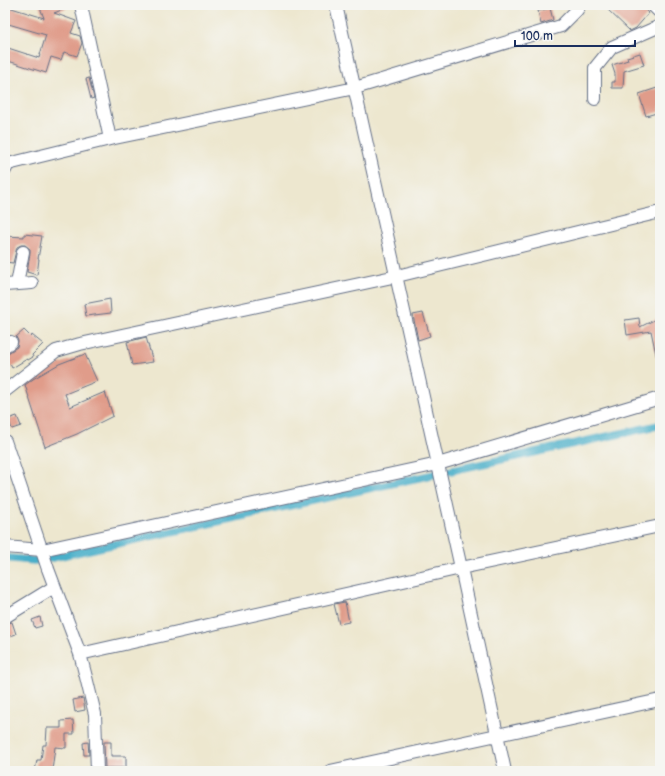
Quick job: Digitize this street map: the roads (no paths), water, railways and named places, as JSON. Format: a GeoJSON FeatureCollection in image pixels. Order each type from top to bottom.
{"type":"FeatureCollection","features":[{"type":"Feature","properties":{"kind":"highway"},"geometry":{"type":"LineString","coordinates":[[656,5],[660,9]]}},
{"type":"Feature","properties":{"kind":"street"},"geometry":{"type":"LineString","coordinates":[[336,5],[443,483],[505,771]]}},
{"type":"Feature","properties":{"kind":"street"},"geometry":{"type":"LineString","coordinates":[[5,170],[8,164],[110,139],[355,88],[561,26],[580,5]]}},
{"type":"Feature","properties":{"kind":"street"},"geometry":{"type":"LineString","coordinates":[[85,6],[110,139]]}},
{"type":"Feature","properties":{"kind":"street"},"geometry":{"type":"LineString","coordinates":[[595,99],[595,68],[612,47],[660,26]]}},
{"type":"Feature","properties":{"kind":"street"},"geometry":{"type":"LineString","coordinates":[[5,391],[56,351],[95,340],[396,276],[660,212]]}},
{"type":"Feature","properties":{"kind":"street"},"geometry":{"type":"LineString","coordinates":[[23,252],[11,285],[32,283]]}},
{"type":"Feature","properties":{"kind":"street"},"geometry":{"type":"LineString","coordinates":[[5,547],[42,552],[438,464],[660,398]]}},
{"type":"Feature","properties":{"kind":"street"},"geometry":{"type":"LineString","coordinates":[[5,442],[48,569],[80,654],[95,714],[97,771]]}},
{"type":"Feature","properties":{"kind":"street"},"geometry":{"type":"LineString","coordinates":[[80,654],[461,568],[660,526]]}},
{"type":"Feature","properties":{"kind":"street"},"geometry":{"type":"LineString","coordinates":[[5,617],[49,590],[55,588]]}},
{"type":"Feature","properties":{"kind":"street"},"geometry":{"type":"LineString","coordinates":[[330,771],[660,700]]}},
{"type":"Feature","properties":{"kind":"waterway"},"geometry":{"type":"LineString","coordinates":[[5,558],[37,561],[660,425]]}}]}
